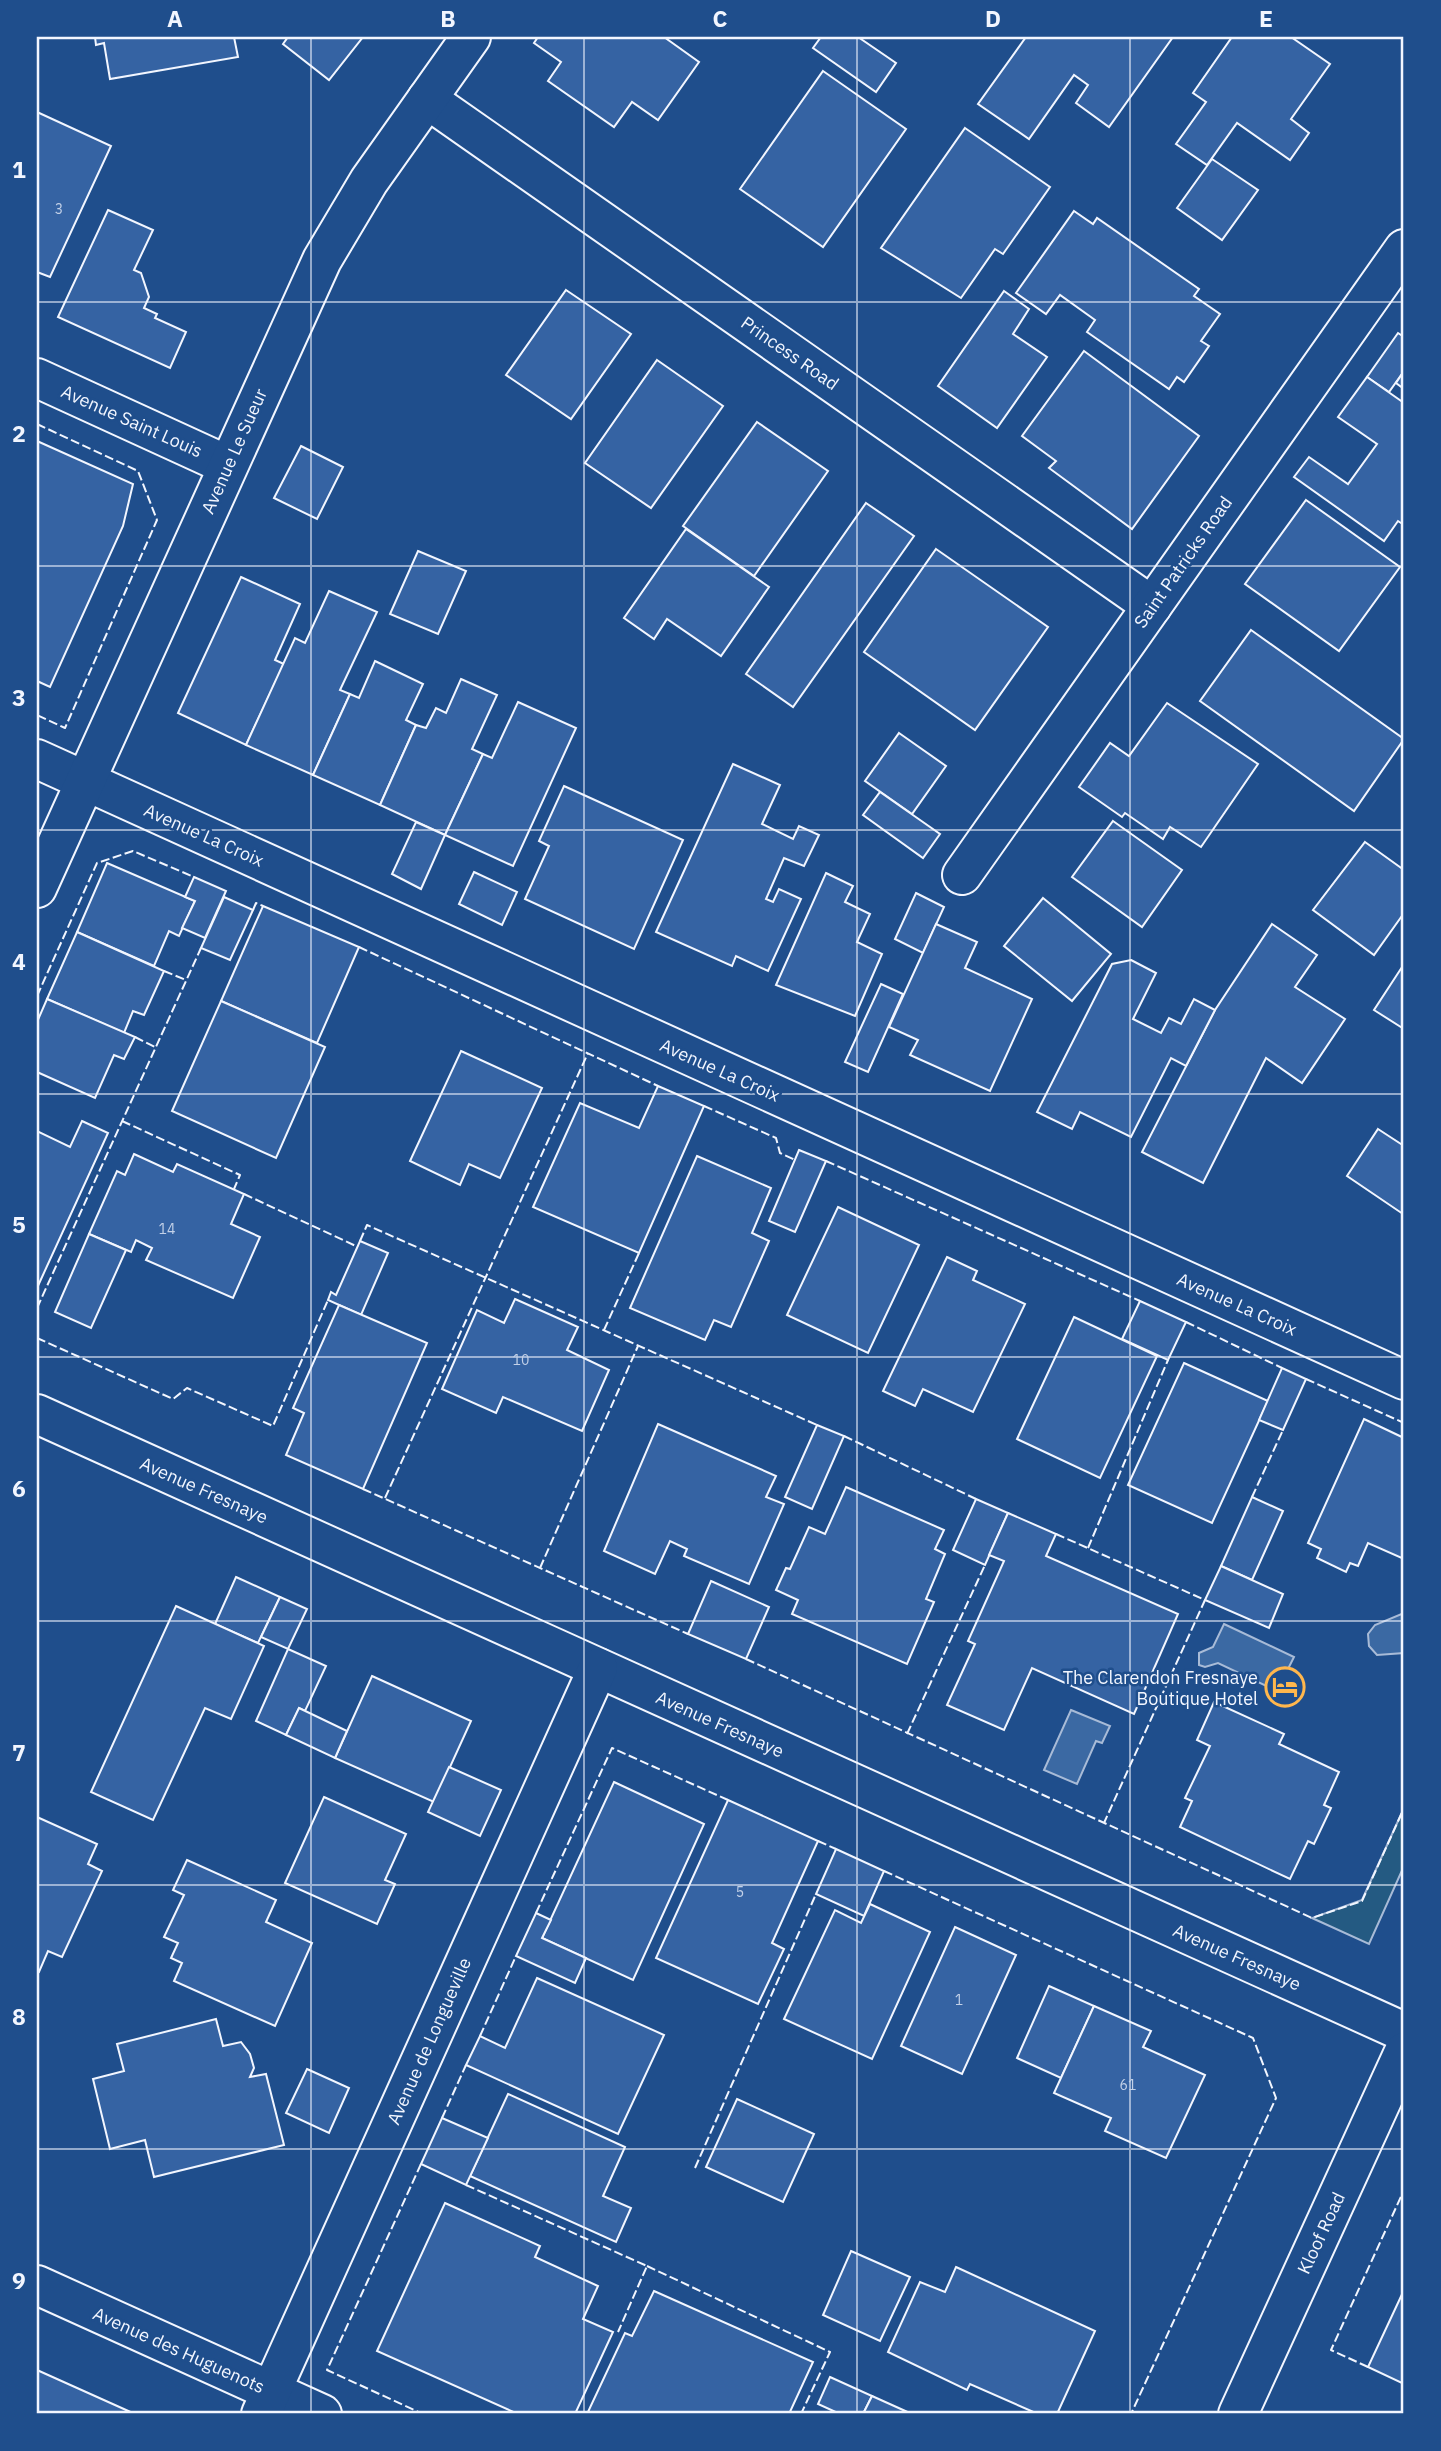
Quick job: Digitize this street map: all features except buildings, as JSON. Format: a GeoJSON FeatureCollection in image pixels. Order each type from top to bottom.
{"type":"FeatureCollection","features":[{"type":"Feature","properties":{"kind":"street","name":"Avenue Le Sueur"},"geometry":{"type":"LineString","coordinates":[[37,888],[322,260],[369,181],[471,37]]}},
{"type":"Feature","properties":{"kind":"street","name":"Princess Road"},"geometry":{"type":"LineString","coordinates":[[427,99],[1152,606]]}},
{"type":"Feature","properties":{"kind":"street","name":"Saint Patricks Road"},"geometry":{"type":"LineString","coordinates":[[962,875],[1404,249]]}},
{"type":"Feature","properties":{"kind":"street","name":"Avenue Saint Louis"},"geometry":{"type":"LineString","coordinates":[[37,378],[227,465]]}},
{"type":"Feature","properties":{"kind":"street","name":"Avenue La Croix"},"geometry":{"type":"LineString","coordinates":[[37,759],[1404,1380]]}},
{"type":"Feature","properties":{"kind":"street","name":"Avenue Fresnaye"},"geometry":{"type":"LineString","coordinates":[[37,1414],[1404,2032]]}},
{"type":"Feature","properties":{"kind":"street","name":"Avenue de Longueville"},"geometry":{"type":"LineString","coordinates":[[266,2403],[598,1668]]}},
{"type":"Feature","properties":{"kind":"street","name":"Kloof Road"},"geometry":{"type":"LineString","coordinates":[[1238,2414],[1404,2052]]}},
{"type":"Feature","properties":{"kind":"street","name":"Avenue des Huguenots"},"geometry":{"type":"LineString","coordinates":[[37,2285],[266,2403],[322,2414]]}},
{"type":"Feature","properties":{"kind":"shaded area"},"geometry":{"type":"Polygon","coordinates":[[[1404,1613],[1404,1653],[1377,1655],[1369,1646],[1368,1634],[1375,1625],[1404,1613]]]}},
{"type":"Feature","properties":{"kind":"shaded area"},"geometry":{"type":"Polygon","coordinates":[[[1224,1624],[1294,1657],[1277,1691],[1218,1663],[1205,1667],[1199,1665],[1199,1653],[1213,1647],[1224,1624]]]}},
{"type":"Feature","properties":{"kind":"shaded area"},"geometry":{"type":"Polygon","coordinates":[[[1071,1710],[1110,1726],[1102,1743],[1096,1741],[1077,1784],[1044,1770],[1071,1710]]]}},
{"type":"Feature","properties":{"kind":"shaded area"},"geometry":{"type":"Polygon","coordinates":[[[1404,1808],[1404,1866],[1369,1944],[1312,1918],[1362,1900],[1404,1808]]]}},
{"type":"Feature","properties":{"kind":"fence"},"geometry":{"type":"LineString","coordinates":[[37,424],[138,471],[157,520],[65,728],[37,715]]}},
{"type":"Feature","properties":{"kind":"fence"},"geometry":{"type":"LineString","coordinates":[[37,996],[97,863],[133,851],[194,877]]}},
{"type":"Feature","properties":{"kind":"fence"},"geometry":{"type":"LineString","coordinates":[[253,910],[256,903],[263,906]]}},
{"type":"Feature","properties":{"kind":"fence"},"geometry":{"type":"LineString","coordinates":[[359,947],[658,1086]]}},
{"type":"Feature","properties":{"kind":"fence"},"geometry":{"type":"LineString","coordinates":[[37,1308],[201,948]]}},
{"type":"Feature","properties":{"kind":"fence"},"geometry":{"type":"LineString","coordinates":[[164,971],[186,980]]}},
{"type":"Feature","properties":{"kind":"fence"},"geometry":{"type":"LineString","coordinates":[[135,1037],[155,1047]]}},
{"type":"Feature","properties":{"kind":"fence"},"geometry":{"type":"LineString","coordinates":[[385,1498],[588,1053]]}},
{"type":"Feature","properties":{"kind":"fence"},"geometry":{"type":"LineString","coordinates":[[704,1106],[776,1138],[780,1153],[795,1160]]}},
{"type":"Feature","properties":{"kind":"fence"},"geometry":{"type":"LineString","coordinates":[[122,1121],[240,1175],[234,1189]]}},
{"type":"Feature","properties":{"kind":"fence"},"geometry":{"type":"LineString","coordinates":[[826,1161],[1140,1301]]}},
{"type":"Feature","properties":{"kind":"fence"},"geometry":{"type":"LineString","coordinates":[[244,1194],[358,1247]]}},
{"type":"Feature","properties":{"kind":"fence"},"geometry":{"type":"LineString","coordinates":[[360,1241],[367,1225],[817,1425]]}},
{"type":"Feature","properties":{"kind":"fence"},"geometry":{"type":"LineString","coordinates":[[604,1330],[639,1253]]}},
{"type":"Feature","properties":{"kind":"fence"},"geometry":{"type":"LineString","coordinates":[[37,1338],[173,1399],[187,1388],[273,1426],[328,1300]]}},
{"type":"Feature","properties":{"kind":"fence"},"geometry":{"type":"LineString","coordinates":[[1186,1322],[1282,1368]]}},
{"type":"Feature","properties":{"kind":"fence"},"geometry":{"type":"LineString","coordinates":[[540,1568],[638,1346]]}},
{"type":"Feature","properties":{"kind":"fence"},"geometry":{"type":"LineString","coordinates":[[1088,1548],[1168,1360]]}},
{"type":"Feature","properties":{"kind":"fence"},"geometry":{"type":"LineString","coordinates":[[1306,1379],[1404,1423]]}},
{"type":"Feature","properties":{"kind":"fence"},"geometry":{"type":"LineString","coordinates":[[1252,1497],[1283,1430]]}},
{"type":"Feature","properties":{"kind":"fence"},"geometry":{"type":"LineString","coordinates":[[844,1436],[976,1499]]}},
{"type":"Feature","properties":{"kind":"fence"},"geometry":{"type":"LineString","coordinates":[[363,1489],[688,1634]]}},
{"type":"Feature","properties":{"kind":"fence"},"geometry":{"type":"LineString","coordinates":[[1056,1534],[1205,1600],[1104,1823]]}},
{"type":"Feature","properties":{"kind":"fence"},"geometry":{"type":"LineString","coordinates":[[907,1734],[985,1565]]}},
{"type":"Feature","properties":{"kind":"fence"},"geometry":{"type":"LineString","coordinates":[[746,1659],[1312,1918],[1362,1901],[1404,1808]]}},
{"type":"Feature","properties":{"kind":"fence"},"geometry":{"type":"LineString","coordinates":[[536,1913],[612,1748],[728,1800]]}},
{"type":"Feature","properties":{"kind":"fence"},"geometry":{"type":"LineString","coordinates":[[818,1841],[836,1849]]}},
{"type":"Feature","properties":{"kind":"fence"},"geometry":{"type":"LineString","coordinates":[[884,1871],[1253,2038],[1276,2098],[1131,2414]]}},
{"type":"Feature","properties":{"kind":"fence"},"geometry":{"type":"LineString","coordinates":[[695,2168],[816,1894]]}},
{"type":"Feature","properties":{"kind":"fence"},"geometry":{"type":"LineString","coordinates":[[480,2036],[516,1956]]}},
{"type":"Feature","properties":{"kind":"fence"},"geometry":{"type":"LineString","coordinates":[[442,2118],[466,2065]]}},
{"type":"Feature","properties":{"kind":"fence"},"geometry":{"type":"LineString","coordinates":[[421,2164],[327,2370],[423,2414]]}},
{"type":"Feature","properties":{"kind":"fence"},"geometry":{"type":"LineString","coordinates":[[466,2185],[647,2266],[618,2332]]}},
{"type":"Feature","properties":{"kind":"fence"},"geometry":{"type":"LineString","coordinates":[[1368,2367],[1331,2350],[1404,2190]]}},
{"type":"Feature","properties":{"kind":"fence"},"geometry":{"type":"LineString","coordinates":[[647,2266],[830,2352],[801,2414]]}},
{"type":"Feature","properties":{"kind":"place","name":"The Clarendon Fresnaye Boutique Hotel"},"geometry":{"type":"Point","coordinates":[1285,1687]}}]}
